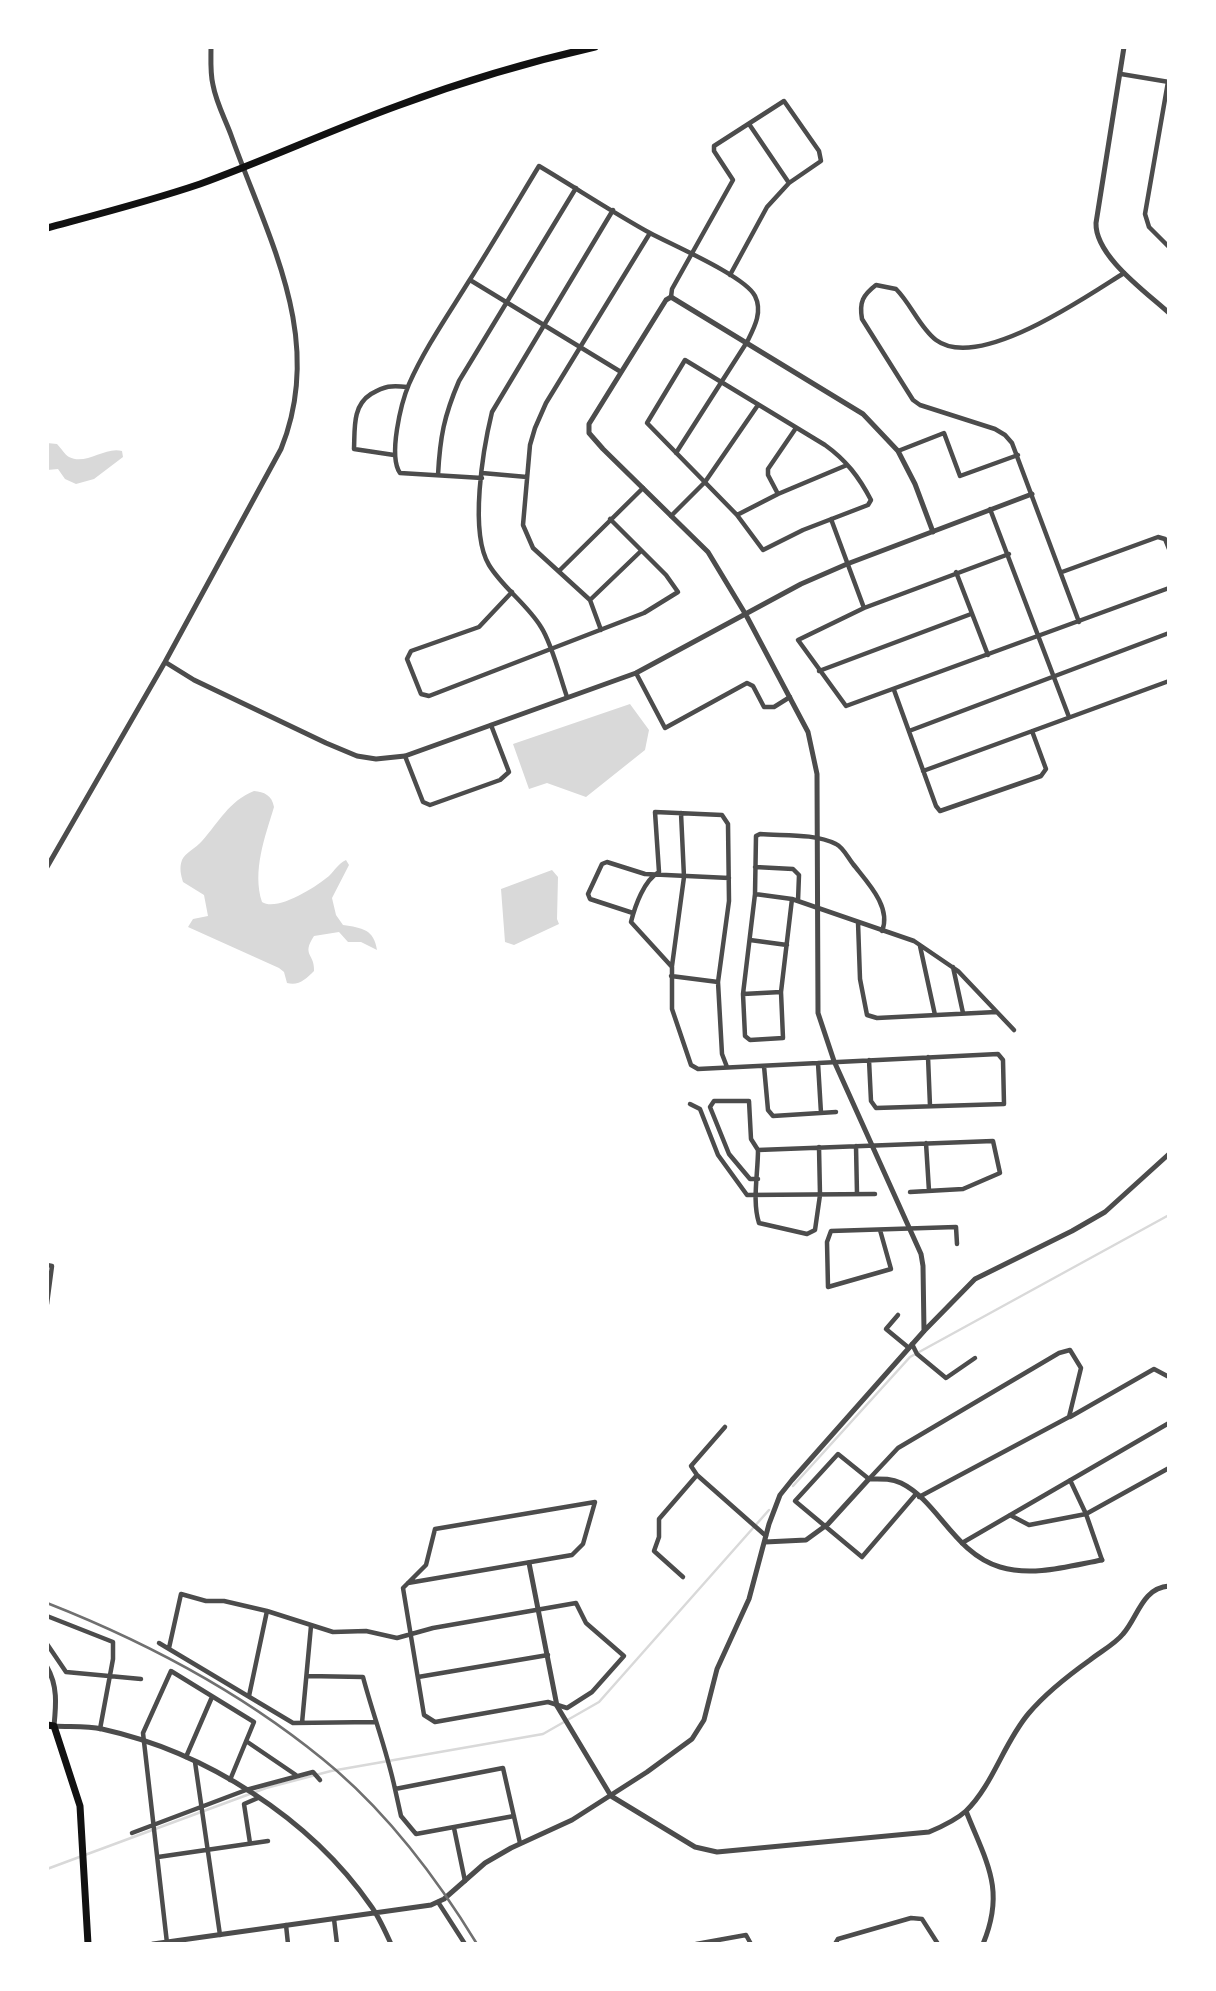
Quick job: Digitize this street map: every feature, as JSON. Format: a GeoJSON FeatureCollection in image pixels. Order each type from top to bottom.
{"type":"FeatureCollection","features":[{"type":"Feature","properties":{"kind":"main road"},"geometry":{"type":"LineString","coordinates":[[48,227],[151,200],[242,168],[458,84],[595,47]]}},
{"type":"Feature","properties":{"kind":"main road"},"geometry":{"type":"LineString","coordinates":[[51,1725],[80,1806],[88,1944]]}},
{"type":"Feature","properties":{"kind":"street"},"geometry":{"type":"LineString","coordinates":[[47,867],[165,662],[281,449],[294,413],[299,351],[294,317],[279,263],[212,84],[211,47]]}},
{"type":"Feature","properties":{"kind":"street"},"geometry":{"type":"LineString","coordinates":[[1124,47],[1096,231],[1101,245],[1125,273],[1169,313]]}},
{"type":"Feature","properties":{"kind":"street"},"geometry":{"type":"LineString","coordinates":[[1121,74],[1168,82],[1145,214],[1149,227],[1169,247]]}},
{"type":"Feature","properties":{"kind":"street"},"geometry":{"type":"LineString","coordinates":[[671,297],[672,289],[733,180],[714,151],[714,146],[785,101],[820,151],[821,161],[789,183],[767,207],[730,275]]}},
{"type":"Feature","properties":{"kind":"street"},"geometry":{"type":"LineString","coordinates":[[749,124],[789,183]]}},
{"type":"Feature","properties":{"kind":"street"},"geometry":{"type":"LineString","coordinates":[[527,477],[400,473],[395,466],[394,455],[407,387],[426,349],[539,166],[650,233],[730,275],[755,296],[758,312],[756,324],[747,342],[676,453]]}},
{"type":"Feature","properties":{"kind":"street"},"geometry":{"type":"LineString","coordinates":[[438,475],[440,434],[447,408],[459,381],[576,188]]}},
{"type":"Feature","properties":{"kind":"street"},"geometry":{"type":"LineString","coordinates":[[567,697],[541,627],[488,564],[480,536],[479,507],[486,435],[492,412],[613,210]]}},
{"type":"Feature","properties":{"kind":"street"},"geometry":{"type":"LineString","coordinates":[[601,630],[590,600],[533,548],[528,540],[523,525],[530,445],[546,403],[650,233]]}},
{"type":"Feature","properties":{"kind":"street"},"geometry":{"type":"LineString","coordinates":[[1079,622],[1012,443],[995,429],[920,405],[913,400],[862,318],[860,305],[865,293],[876,285],[896,289],[936,340],[948,346],[969,347],[1011,338],[1125,273]]}},
{"type":"Feature","properties":{"kind":"street"},"geometry":{"type":"LineString","coordinates":[[470,280],[621,372]]}},
{"type":"Feature","properties":{"kind":"street"},"geometry":{"type":"LineString","coordinates":[[671,297],[863,414],[898,450],[915,484],[933,532]]}},
{"type":"Feature","properties":{"kind":"street"},"geometry":{"type":"LineString","coordinates":[[671,297],[666,300],[589,424],[589,433],[708,552],[746,615],[808,732],[817,774],[818,1013],[834,1061],[910,1229],[923,1266],[924,1331]]}},
{"type":"Feature","properties":{"kind":"street"},"geometry":{"type":"LineString","coordinates":[[685,360],[758,405],[825,445],[847,465],[859,477],[871,500],[868,505],[763,551],[737,515],[647,423],[685,360]]}},
{"type":"Feature","properties":{"kind":"street"},"geometry":{"type":"LineString","coordinates":[[394,455],[354,449],[355,414],[362,400],[388,384],[407,387]]}},
{"type":"Feature","properties":{"kind":"street"},"geometry":{"type":"LineString","coordinates":[[671,516],[705,482],[758,405]]}},
{"type":"Feature","properties":{"kind":"street"},"geometry":{"type":"LineString","coordinates":[[778,494],[768,475],[768,469],[796,428]]}},
{"type":"Feature","properties":{"kind":"street"},"geometry":{"type":"LineString","coordinates":[[898,450],[944,433],[960,476],[1018,456]]}},
{"type":"Feature","properties":{"kind":"street"},"geometry":{"type":"LineString","coordinates":[[737,515],[778,494],[847,465]]}},
{"type":"Feature","properties":{"kind":"street"},"geometry":{"type":"LineString","coordinates":[[559,571],[643,488]]}},
{"type":"Feature","properties":{"kind":"street"},"geometry":{"type":"LineString","coordinates":[[165,662],[194,680],[357,756],[376,759],[405,756],[636,673],[801,584],[1032,494]]}},
{"type":"Feature","properties":{"kind":"street"},"geometry":{"type":"LineString","coordinates":[[990,509],[1069,718]]}},
{"type":"Feature","properties":{"kind":"street"},"geometry":{"type":"LineString","coordinates":[[512,592],[480,627],[411,651],[407,659],[421,694],[429,695],[644,613],[678,592],[666,575],[610,519]]}},
{"type":"Feature","properties":{"kind":"street"},"geometry":{"type":"LineString","coordinates":[[831,519],[864,608]]}},
{"type":"Feature","properties":{"kind":"street"},"geometry":{"type":"LineString","coordinates":[[1062,572],[1158,537],[1165,539],[1169,550]]}},
{"type":"Feature","properties":{"kind":"street"},"geometry":{"type":"LineString","coordinates":[[590,600],[641,551]]}},
{"type":"Feature","properties":{"kind":"street"},"geometry":{"type":"LineString","coordinates":[[1009,554],[864,608],[798,639],[846,706],[1169,588]]}},
{"type":"Feature","properties":{"kind":"street"},"geometry":{"type":"LineString","coordinates":[[956,572],[988,655]]}},
{"type":"Feature","properties":{"kind":"street"},"geometry":{"type":"LineString","coordinates":[[819,671],[971,614]]}},
{"type":"Feature","properties":{"kind":"street"},"geometry":{"type":"LineString","coordinates":[[909,732],[1169,633]]}},
{"type":"Feature","properties":{"kind":"street"},"geometry":{"type":"LineString","coordinates":[[636,673],[665,728],[747,683],[753,686],[764,707],[774,707],[790,696]]}},
{"type":"Feature","properties":{"kind":"street"},"geometry":{"type":"LineString","coordinates":[[923,771],[1169,681]]}},
{"type":"Feature","properties":{"kind":"street"},"geometry":{"type":"LineString","coordinates":[[894,690],[940,811],[1041,776],[1046,769],[1032,731]]}},
{"type":"Feature","properties":{"kind":"street"},"geometry":{"type":"LineString","coordinates":[[405,756],[423,802],[430,805],[500,780],[509,772],[491,725]]}},
{"type":"Feature","properties":{"kind":"street"},"geometry":{"type":"LineString","coordinates":[[672,967],[631,922],[647,884],[654,874],[659,872],[655,812],[722,815],[728,824],[729,901],[719,982],[722,1054],[727,1067]]}},
{"type":"Feature","properties":{"kind":"street"},"geometry":{"type":"LineString","coordinates":[[681,813],[684,877],[671,976],[672,1009],[691,1065],[698,1069],[834,1061],[998,1054],[1003,1060],[1004,1104],[876,1108],[871,1101],[869,1060]]}},
{"type":"Feature","properties":{"kind":"street"},"geometry":{"type":"LineString","coordinates":[[755,867],[793,869],[799,875],[781,992],[783,1038],[750,1040],[745,1036],[743,994],[755,894],[755,867],[756,836],[760,834],[817,839],[838,844],[876,895],[884,913],[883,931]]}},
{"type":"Feature","properties":{"kind":"street"},"geometry":{"type":"LineString","coordinates":[[633,913],[590,899],[588,894],[602,864],[607,862],[645,874],[729,878]]}},
{"type":"Feature","properties":{"kind":"street"},"geometry":{"type":"LineString","coordinates":[[755,894],[795,900],[914,941],[953,967],[1014,1030]]}},
{"type":"Feature","properties":{"kind":"street"},"geometry":{"type":"LineString","coordinates":[[858,922],[860,979],[867,1014],[877,1018],[996,1012]]}},
{"type":"Feature","properties":{"kind":"street"},"geometry":{"type":"LineString","coordinates":[[750,940],[787,945]]}},
{"type":"Feature","properties":{"kind":"street"},"geometry":{"type":"LineString","coordinates":[[920,946],[936,1015]]}},
{"type":"Feature","properties":{"kind":"street"},"geometry":{"type":"LineString","coordinates":[[953,967],[963,1013]]}},
{"type":"Feature","properties":{"kind":"street"},"geometry":{"type":"LineString","coordinates":[[671,976],[719,982]]}},
{"type":"Feature","properties":{"kind":"street"},"geometry":{"type":"LineString","coordinates":[[743,994],[781,992]]}},
{"type":"Feature","properties":{"kind":"street"},"geometry":{"type":"LineString","coordinates":[[928,1057],[930,1106]]}},
{"type":"Feature","properties":{"kind":"street"},"geometry":{"type":"LineString","coordinates":[[818,1063],[821,1113]]}},
{"type":"Feature","properties":{"kind":"street"},"geometry":{"type":"LineString","coordinates":[[765,1066],[768,1110],[773,1116],[836,1112]]}},
{"type":"Feature","properties":{"kind":"street"},"geometry":{"type":"LineString","coordinates":[[758,1179],[750,1178],[729,1154],[710,1108],[715,1101],[749,1101],[751,1139],[758,1150],[758,1179],[755,1209],[759,1223],[807,1234],[815,1230],[820,1195],[818,1147]]}},
{"type":"Feature","properties":{"kind":"street"},"geometry":{"type":"LineString","coordinates":[[690,1104],[700,1109],[718,1155],[747,1195],[875,1194]]}},
{"type":"Feature","properties":{"kind":"street"},"geometry":{"type":"LineString","coordinates":[[758,1150],[993,1141],[1000,1173],[963,1189],[909,1192]]}},
{"type":"Feature","properties":{"kind":"street"},"geometry":{"type":"LineString","coordinates":[[926,1143],[929,1191]]}},
{"type":"Feature","properties":{"kind":"street"},"geometry":{"type":"LineString","coordinates":[[856,1146],[858,1194]]}},
{"type":"Feature","properties":{"kind":"street"},"geometry":{"type":"LineString","coordinates":[[153,1944],[375,1914],[438,1902],[485,1863],[520,1843],[572,1820],[692,1740],[704,1720],[717,1669],[749,1599],[780,1496],[924,1331],[975,1279],[1105,1212],[1169,1154]]}},
{"type":"Feature","properties":{"kind":"street"},"geometry":{"type":"LineString","coordinates":[[880,1230],[891,1269],[828,1287],[827,1242],[831,1231],[956,1227],[957,1244]]}},
{"type":"Feature","properties":{"kind":"street"},"geometry":{"type":"LineString","coordinates":[[47,1265],[52,1266],[47,1304]]}},
{"type":"Feature","properties":{"kind":"street"},"geometry":{"type":"LineString","coordinates":[[898,1315],[886,1329],[911,1346],[946,1378],[975,1358]]}},
{"type":"Feature","properties":{"kind":"street"},"geometry":{"type":"LineString","coordinates":[[725,1427],[691,1466],[697,1475],[766,1539],[806,1540],[826,1525],[898,1448],[1059,1353],[1070,1350],[1081,1368],[1069,1417]]}},
{"type":"Feature","properties":{"kind":"street"},"geometry":{"type":"LineString","coordinates":[[1070,1480],[1086,1514],[1102,1560],[1056,1569],[1027,1571],[999,1567],[976,1555],[962,1544],[918,1496],[901,1483],[888,1479],[869,1479],[838,1454],[794,1501],[862,1557],[918,1496],[1154,1369],[1169,1377]]}},
{"type":"Feature","properties":{"kind":"street"},"geometry":{"type":"LineString","coordinates":[[962,1544],[1169,1423]]}},
{"type":"Feature","properties":{"kind":"street"},"geometry":{"type":"LineString","coordinates":[[1010,1515],[1029,1524],[1086,1514],[1169,1468]]}},
{"type":"Feature","properties":{"kind":"street"},"geometry":{"type":"LineString","coordinates":[[683,1577],[654,1551],[659,1537],[661,1514],[697,1475]]}},
{"type":"Feature","properties":{"kind":"street"},"geometry":{"type":"LineString","coordinates":[[169,1648],[181,1594],[267,1611],[332,1632],[366,1631],[397,1638],[410,1636],[432,1628],[576,1603],[586,1623],[624,1656],[592,1692],[567,1707],[548,1702],[435,1722],[424,1715],[410,1636],[403,1588],[408,1583],[426,1565],[435,1529],[595,1502],[583,1544],[572,1555],[408,1583]]}},
{"type":"Feature","properties":{"kind":"street"},"geometry":{"type":"LineString","coordinates":[[529,1563],[557,1706],[611,1796],[695,1847],[717,1852],[929,1832],[945,1825],[966,1811],[992,1774],[1013,1732],[1031,1711],[1083,1665],[1123,1635],[1145,1598],[1164,1586],[1169,1586]]}},
{"type":"Feature","properties":{"kind":"street"},"geometry":{"type":"LineString","coordinates":[[249,1696],[267,1611]]}},
{"type":"Feature","properties":{"kind":"street"},"geometry":{"type":"LineString","coordinates":[[47,1616],[113,1643],[100,1729]]}},
{"type":"Feature","properties":{"kind":"street"},"geometry":{"type":"LineString","coordinates":[[302,1723],[311,1626]]}},
{"type":"Feature","properties":{"kind":"street"},"geometry":{"type":"LineString","coordinates":[[159,1643],[293,1723],[374,1722]]}},
{"type":"Feature","properties":{"kind":"street"},"geometry":{"type":"LineString","coordinates":[[47,1644],[66,1672],[141,1679]]}},
{"type":"Feature","properties":{"kind":"street"},"geometry":{"type":"LineString","coordinates":[[418,1677],[548,1655]]}},
{"type":"Feature","properties":{"kind":"street"},"geometry":{"type":"LineString","coordinates":[[47,1667],[56,1696],[51,1725],[100,1729],[143,1741],[186,1757],[248,1791],[292,1822],[333,1859],[375,1914],[391,1944]]}},
{"type":"Feature","properties":{"kind":"street"},"geometry":{"type":"LineString","coordinates":[[167,1943],[143,1733],[171,1671],[254,1722],[230,1780]]}},
{"type":"Feature","properties":{"kind":"street"},"geometry":{"type":"LineString","coordinates":[[307,1676],[363,1677],[374,1722],[389,1761],[401,1816],[416,1834],[514,1816]]}},
{"type":"Feature","properties":{"kind":"street"},"geometry":{"type":"LineString","coordinates":[[186,1757],[212,1696]]}},
{"type":"Feature","properties":{"kind":"street"},"geometry":{"type":"LineString","coordinates":[[246,1741],[296,1775]]}},
{"type":"Feature","properties":{"kind":"street"},"geometry":{"type":"LineString","coordinates":[[195,1762],[220,1935]]}},
{"type":"Feature","properties":{"kind":"street"},"geometry":{"type":"LineString","coordinates":[[395,1789],[503,1768],[520,1843]]}},
{"type":"Feature","properties":{"kind":"street"},"geometry":{"type":"LineString","coordinates":[[132,1833],[296,1775],[313,1773],[319,1779]]}},
{"type":"Feature","properties":{"kind":"street"},"geometry":{"type":"LineString","coordinates":[[250,1843],[244,1804],[256,1797]]}},
{"type":"Feature","properties":{"kind":"street"},"geometry":{"type":"LineString","coordinates":[[966,1811],[994,1885],[992,1921],[983,1944]]}},
{"type":"Feature","properties":{"kind":"street"},"geometry":{"type":"LineString","coordinates":[[454,1828],[465,1881]]}},
{"type":"Feature","properties":{"kind":"street"},"geometry":{"type":"LineString","coordinates":[[158,1857],[268,1841]]}},
{"type":"Feature","properties":{"kind":"street"},"geometry":{"type":"LineString","coordinates":[[438,1902],[465,1944]]}},
{"type":"Feature","properties":{"kind":"street"},"geometry":{"type":"LineString","coordinates":[[835,1944],[838,1939],[911,1918],[922,1919],[938,1944]]}},
{"type":"Feature","properties":{"kind":"street"},"geometry":{"type":"LineString","coordinates":[[334,1919],[337,1944]]}},
{"type":"Feature","properties":{"kind":"street"},"geometry":{"type":"LineString","coordinates":[[286,1925],[288,1944]]}},
{"type":"Feature","properties":{"kind":"street"},"geometry":{"type":"LineString","coordinates":[[696,1944],[746,1935],[751,1944]]}},
{"type":"Feature","properties":{"kind":"shaded area"},"geometry":{"type":"Polygon","coordinates":[[[47,443],[57,444],[68,456],[75,459],[116,450],[122,451],[123,457],[94,479],[76,484],[65,479],[58,469],[47,470],[47,443]]]}},
{"type":"Feature","properties":{"kind":"shaded area"},"geometry":{"type":"Polygon","coordinates":[[[630,704],[649,730],[645,750],[586,797],[547,783],[529,789],[513,744],[630,704]]]}},
{"type":"Feature","properties":{"kind":"shaded area"},"geometry":{"type":"Polygon","coordinates":[[[254,791],[267,795],[274,807],[259,866],[262,902],[277,904],[306,892],[346,860],[349,865],[332,898],[336,915],[343,925],[370,934],[377,950],[361,942],[348,942],[339,932],[314,936],[309,951],[314,971],[302,981],[291,984],[287,983],[284,972],[279,968],[188,927],[193,919],[208,916],[204,895],[183,882],[180,869],[182,860],[231,806],[254,791]]]}},
{"type":"Feature","properties":{"kind":"shaded area"},"geometry":{"type":"Polygon","coordinates":[[[552,870],[558,877],[559,924],[514,945],[505,942],[501,889],[552,870]]]}},
{"type":"Feature","properties":{"kind":"waterway"},"geometry":{"type":"LineString","coordinates":[[793,1486],[910,1357],[1169,1215]]}},
{"type":"Feature","properties":{"kind":"waterway"},"geometry":{"type":"LineString","coordinates":[[47,1869],[266,1788],[331,1771],[543,1734],[599,1702],[769,1510]]}},
{"type":"Feature","properties":{"kind":"railway"},"geometry":{"type":"LineString","coordinates":[[47,1603],[124,1636],[199,1675],[271,1720],[305,1745],[337,1771],[396,1830],[447,1897],[477,1944]]}}]}
